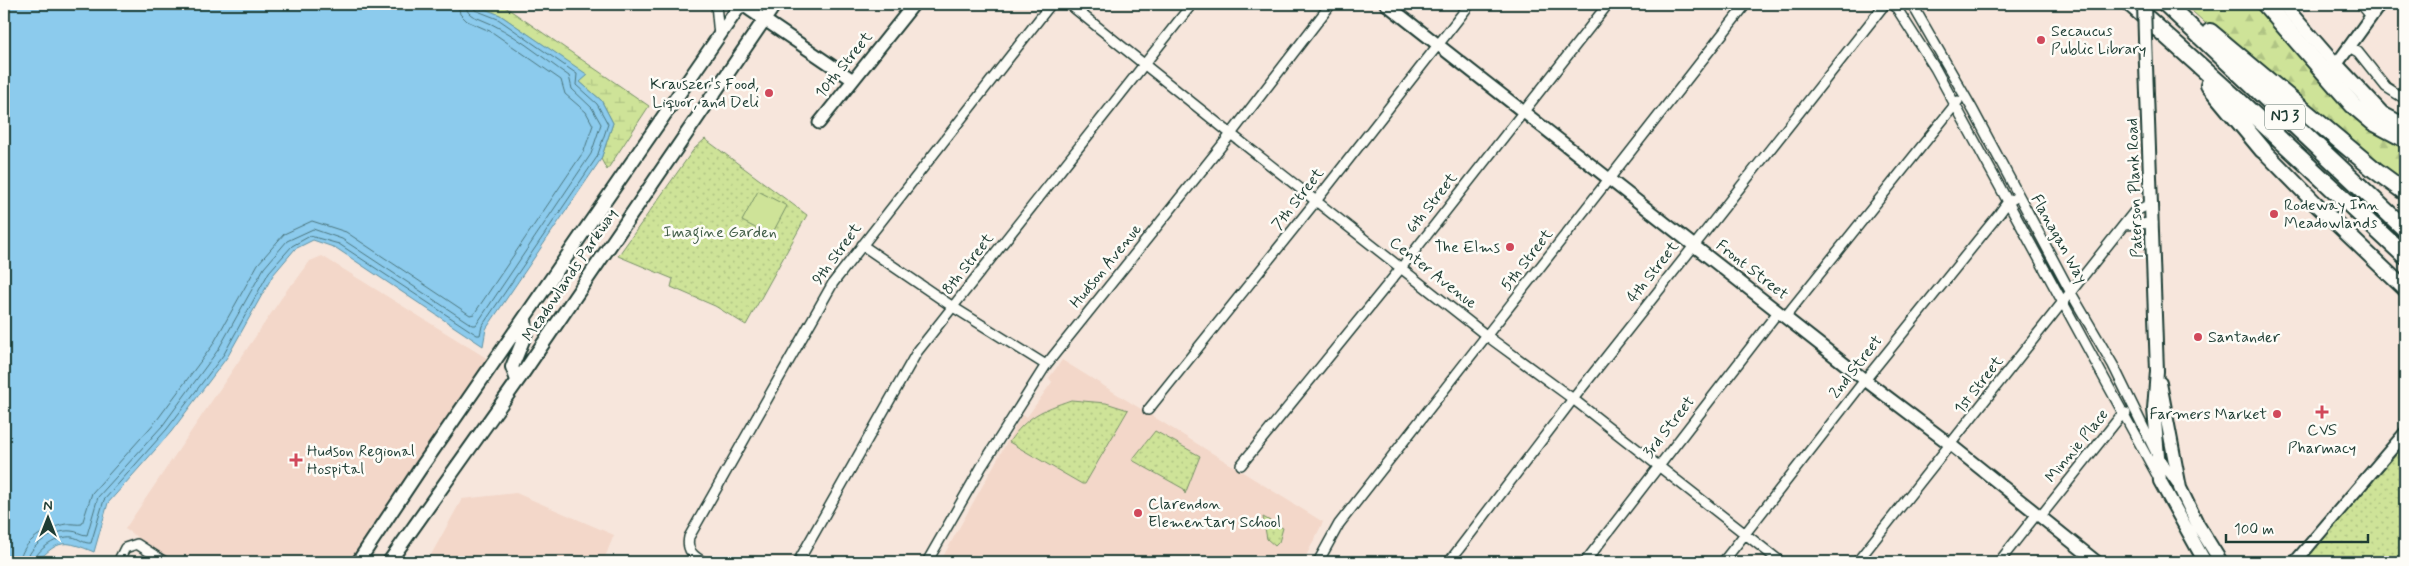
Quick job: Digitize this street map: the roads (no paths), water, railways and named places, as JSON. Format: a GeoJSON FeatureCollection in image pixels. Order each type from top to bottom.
{"type":"FeatureCollection","features":[{"type":"Feature","properties":{"kind":"highway","name":"NJ 3"},"geometry":{"type":"LineString","coordinates":[[2131,4],[2240,102],[2405,256]]}},
{"type":"Feature","properties":{"kind":"highway","name":"NJ 3"},"geometry":{"type":"LineString","coordinates":[[2166,4],[2405,229]]}},
{"type":"Feature","properties":{"kind":"highway","name":"NJ 3"},"geometry":{"type":"LineString","coordinates":[[2175,4],[2375,170],[2405,199]]}},
{"type":"Feature","properties":{"kind":"highway"},"geometry":{"type":"LineString","coordinates":[[2265,4],[2353,105],[2373,122],[2405,138]]}},
{"type":"Feature","properties":{"kind":"highway","name":"NJ 3"},"geometry":{"type":"LineString","coordinates":[[2174,43],[2263,150]]}},
{"type":"Feature","properties":{"kind":"highway"},"geometry":{"type":"LineString","coordinates":[[2375,170],[2405,192]]}},
{"type":"Feature","properties":{"kind":"main road","name":"Meadowlands Parkway"},"geometry":{"type":"LineString","coordinates":[[358,562],[741,4]]}},
{"type":"Feature","properties":{"kind":"main road","name":"Meadowlands Parkway"},"geometry":{"type":"LineString","coordinates":[[389,562],[517,380],[775,4]]}},
{"type":"Feature","properties":{"kind":"main road","name":"Paterson Plank Road"},"geometry":{"type":"LineString","coordinates":[[2144,4],[2157,371],[2154,409],[2160,481]]}},
{"type":"Feature","properties":{"kind":"main road"},"geometry":{"type":"LineString","coordinates":[[2283,4],[2382,114],[2405,126]]}},
{"type":"Feature","properties":{"kind":"main road","name":"NJ 3"},"geometry":{"type":"LineString","coordinates":[[2263,150],[2321,209],[2405,289]]}},
{"type":"Feature","properties":{"kind":"main road"},"geometry":{"type":"LineString","coordinates":[[517,380],[512,367],[526,333],[525,318]]}},
{"type":"Feature","properties":{"kind":"main road","name":"Paterson Plank Road"},"geometry":{"type":"LineString","coordinates":[[2157,371],[2180,488],[2198,525],[2220,562]]}},
{"type":"Feature","properties":{"kind":"main road"},"geometry":{"type":"LineString","coordinates":[[2160,481],[2206,562]]}},
{"type":"Feature","properties":{"kind":"main road"},"geometry":{"type":"LineString","coordinates":[[2181,521],[2198,525]]}},
{"type":"Feature","properties":{"kind":"street"},"geometry":{"type":"LineString","coordinates":[[716,4],[719,36]]}},
{"type":"Feature","properties":{"kind":"street"},"geometry":{"type":"LineString","coordinates":[[741,4],[853,80]]}},
{"type":"Feature","properties":{"kind":"street","name":"10th Street"},"geometry":{"type":"LineString","coordinates":[[819,123],[914,4]]}},
{"type":"Feature","properties":{"kind":"street","name":"9th Street"},"geometry":{"type":"LineString","coordinates":[[704,562],[695,557],[688,548],[689,537],[826,293],[862,244],[1051,4]]}},
{"type":"Feature","properties":{"kind":"street","name":"Center Avenue"},"geometry":{"type":"LineString","coordinates":[[1069,4],[1487,336],[1573,399],[1781,562]]}},
{"type":"Feature","properties":{"kind":"street","name":"8th Street"},"geometry":{"type":"LineString","coordinates":[[798,562],[917,352],[1192,4]]}},
{"type":"Feature","properties":{"kind":"street","name":"Hudson Avenue"},"geometry":{"type":"LineString","coordinates":[[927,562],[982,466],[1046,365],[1231,134],[1331,4]]}},
{"type":"Feature","properties":{"kind":"street","name":"Front Street"},"geometry":{"type":"LineString","coordinates":[[1386,4],[1865,380],[1951,444],[2097,562]]}},
{"type":"Feature","properties":{"kind":"street","name":"7th Street"},"geometry":{"type":"LineString","coordinates":[[1148,410],[1316,201],[1470,4]]}},
{"type":"Feature","properties":{"kind":"street","name":"6th Street"},"geometry":{"type":"LineString","coordinates":[[1240,465],[1401,268],[1608,4]]}},
{"type":"Feature","properties":{"kind":"street","name":"5th Street"},"geometry":{"type":"LineString","coordinates":[[1318,562],[1339,524],[1746,4]]}},
{"type":"Feature","properties":{"kind":"street","name":"4th Street"},"geometry":{"type":"LineString","coordinates":[[1449,562],[1573,399],[1885,4]]}},
{"type":"Feature","properties":{"kind":"street","name":"Flanagan Way"},"geometry":{"type":"LineString","coordinates":[[1894,4],[1935,68],[2160,481]]}},
{"type":"Feature","properties":{"kind":"street","name":"Flanagan Way"},"geometry":{"type":"LineString","coordinates":[[1912,4],[1965,96],[2071,293],[2113,365],[2157,456],[2180,488]]}},
{"type":"Feature","properties":{"kind":"street"},"geometry":{"type":"LineString","coordinates":[[2361,4],[2371,16]]}},
{"type":"Feature","properties":{"kind":"street"},"geometry":{"type":"LineString","coordinates":[[2336,65],[2380,4]]}},
{"type":"Feature","properties":{"kind":"street"},"geometry":{"type":"LineString","coordinates":[[2349,47],[2358,52],[2386,87],[2405,99]]}},
{"type":"Feature","properties":{"kind":"street","name":"3rd Street"},"geometry":{"type":"LineString","coordinates":[[1585,562],[1658,466],[1954,103],[1965,96]]}},
{"type":"Feature","properties":{"kind":"street"},"geometry":{"type":"LineString","coordinates":[[1983,157],[1994,150]]}},
{"type":"Feature","properties":{"kind":"street","name":"2nd Street"},"geometry":{"type":"LineString","coordinates":[[1723,562],[1865,380],[2007,203],[2018,196]]}},
{"type":"Feature","properties":{"kind":"street","name":"1st Street"},"geometry":{"type":"LineString","coordinates":[[1857,562],[2124,225],[2139,208],[2152,203]]}},
{"type":"Feature","properties":{"kind":"street"},"geometry":{"type":"LineString","coordinates":[[2124,225],[2153,223]]}},
{"type":"Feature","properties":{"kind":"street"},"geometry":{"type":"LineString","coordinates":[[862,244],[953,307],[1046,365]]}},
{"type":"Feature","properties":{"kind":"street","name":"Minnie Place"},"geometry":{"type":"LineString","coordinates":[[1999,562],[2123,413],[2135,416],[2142,423]]}},
{"type":"Feature","properties":{"kind":"street"},"geometry":{"type":"LineString","coordinates":[[2297,561],[2405,433]]}},
{"type":"Feature","properties":{"kind":"street"},"geometry":{"type":"LineString","coordinates":[[118,562],[125,548],[137,544],[165,562]]}},
{"type":"Feature","properties":{"kind":"water"},"geometry":{"type":"Polygon","coordinates":[[[4,4],[472,4],[500,15],[588,75],[580,82],[601,100],[613,123],[601,159],[486,329],[483,346],[336,248],[313,240],[295,249],[273,275],[228,356],[171,432],[108,503],[94,552],[76,545],[63,544],[51,549],[37,562],[4,562],[4,4]]]}},
{"type":"Feature","properties":{"kind":"place","name":"Secaucus Public Library"},"geometry":{"type":"Point","coordinates":[2041,40]}},
{"type":"Feature","properties":{"kind":"place","name":"Krauszer's Food, Liquor, and Deli"},"geometry":{"type":"Point","coordinates":[769,93]}},
{"type":"Feature","properties":{"kind":"place","name":"Rodeway Inn Meadowlands"},"geometry":{"type":"Point","coordinates":[2274,214]}},
{"type":"Feature","properties":{"kind":"place","name":"The Elms"},"geometry":{"type":"Point","coordinates":[1510,247]}},
{"type":"Feature","properties":{"kind":"place","name":"Santander"},"geometry":{"type":"Point","coordinates":[2198,337]}},
{"type":"Feature","properties":{"kind":"place","name":"CVS Pharmacy"},"geometry":{"type":"Point","coordinates":[2322,412]}},
{"type":"Feature","properties":{"kind":"place","name":"Farmers Market"},"geometry":{"type":"Point","coordinates":[2277,414]}},
{"type":"Feature","properties":{"kind":"place","name":"Hudson Regional Hospital"},"geometry":{"type":"Point","coordinates":[296,460]}},
{"type":"Feature","properties":{"kind":"place","name":"Clarendon Elementary School"},"geometry":{"type":"Point","coordinates":[1138,513]}},
{"type":"Feature","properties":{"kind":"park label","name":"Imagine Garden"},"geometry":{"type":"Point","coordinates":[720,232]}}]}
